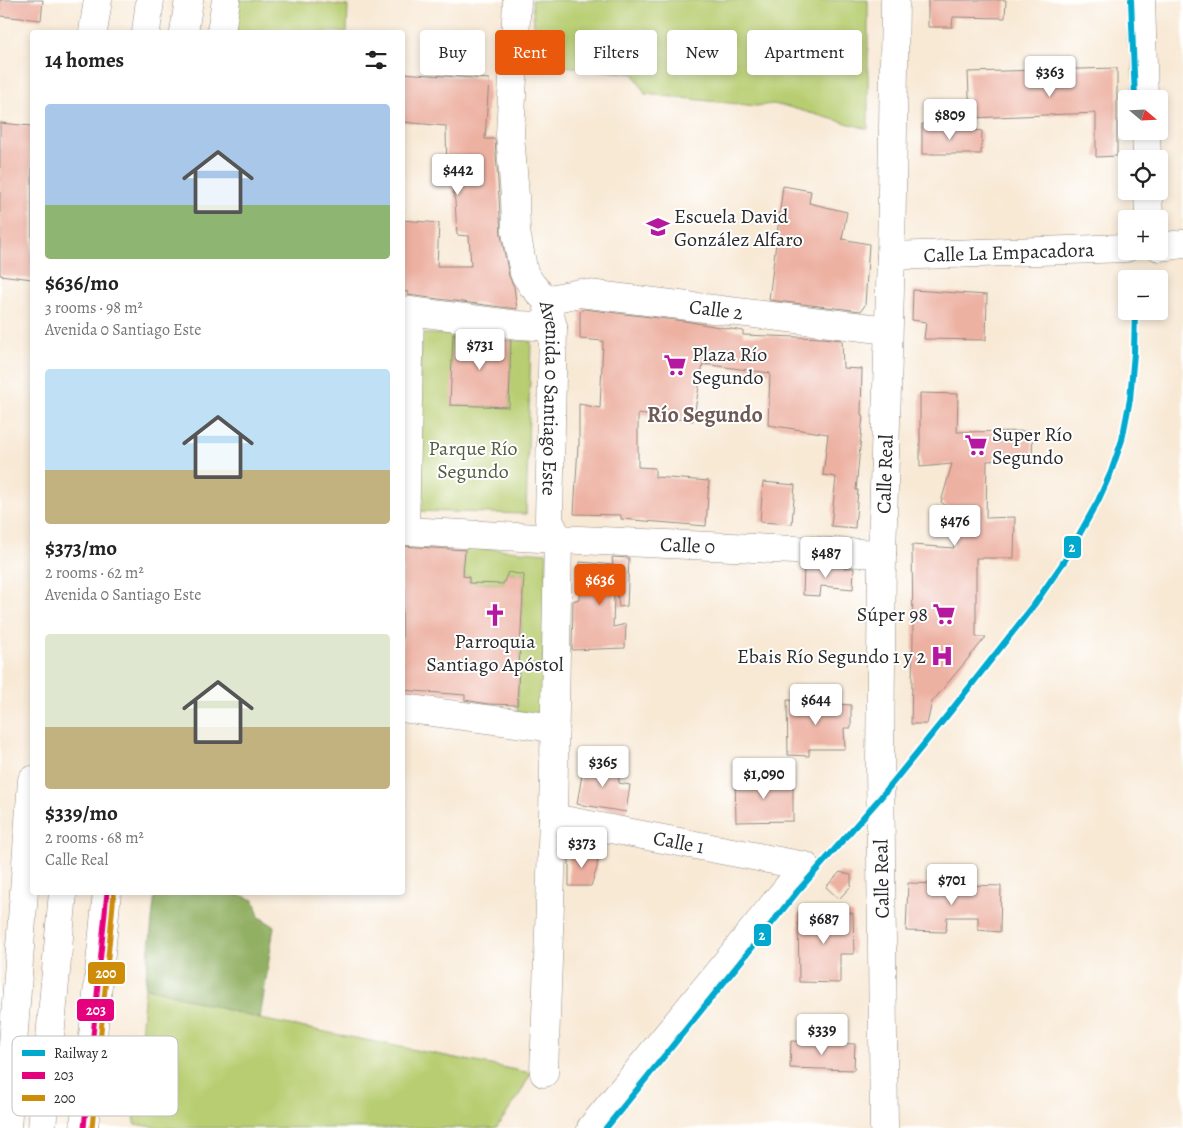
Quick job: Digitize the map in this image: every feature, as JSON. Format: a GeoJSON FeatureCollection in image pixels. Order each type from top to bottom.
{"type":"FeatureCollection","features":[{"type":"Feature","properties":{"kind":"main road"},"geometry":{"type":"LineString","coordinates":[[94,30],[98,0]]}},
{"type":"Feature","properties":{"kind":"main road"},"geometry":{"type":"LineString","coordinates":[[146,30],[150,0]]}},
{"type":"Feature","properties":{"kind":"main road"},"geometry":{"type":"LineString","coordinates":[[184,30],[189,0]]}},
{"type":"Feature","properties":{"kind":"main road"},"geometry":{"type":"LineString","coordinates":[[222,30],[226,0]]}},
{"type":"Feature","properties":{"kind":"main road","name":"Avenida 0 Santiago Este"},"geometry":{"type":"LineString","coordinates":[[517,0],[510,135],[516,232],[524,273],[546,300],[553,327],[549,520],[558,539],[553,818],[544,1073]]}},
{"type":"Feature","properties":{"kind":"main road","name":"Calle Real"},"geometry":{"type":"LineString","coordinates":[[884,1128],[880,764],[882,554],[891,256],[895,0]]}},
{"type":"Feature","properties":{"kind":"main road"},"geometry":{"type":"LineString","coordinates":[[1141,0],[1144,90]]}},
{"type":"Feature","properties":{"kind":"main road"},"geometry":{"type":"LineString","coordinates":[[1168,246],[1183,244]]}},
{"type":"Feature","properties":{"kind":"main road","name":"Calle La Empacadora"},"geometry":{"type":"LineString","coordinates":[[891,256],[1118,248]]}},
{"type":"Feature","properties":{"kind":"main road","name":"Calle 2"},"geometry":{"type":"LineString","coordinates":[[546,300],[580,294],[888,330]]}},
{"type":"Feature","properties":{"kind":"main road"},"geometry":{"type":"LineString","coordinates":[[406,311],[519,325],[553,327]]}},
{"type":"Feature","properties":{"kind":"main road","name":"Calle 0"},"geometry":{"type":"LineString","coordinates":[[406,311],[405,531],[882,554]]}},
{"type":"Feature","properties":{"kind":"main road"},"geometry":{"type":"LineString","coordinates":[[405,708],[555,728]]}},
{"type":"Feature","properties":{"kind":"main road"},"geometry":{"type":"LineString","coordinates":[[14,1036],[30,808]]}},
{"type":"Feature","properties":{"kind":"main road","name":"Calle 1"},"geometry":{"type":"LineString","coordinates":[[553,818],[805,866],[592,1128]]}},
{"type":"Feature","properties":{"kind":"main road"},"geometry":{"type":"LineString","coordinates":[[50,1036],[63,895]]}},
{"type":"Feature","properties":{"kind":"main road"},"geometry":{"type":"LineString","coordinates":[[93,1036],[107,895]]}},
{"type":"Feature","properties":{"kind":"main road"},"geometry":{"type":"LineString","coordinates":[[7,1128],[12,1058]]}},
{"type":"Feature","properties":{"kind":"green space"},"geometry":{"type":"Polygon","coordinates":[[[239,0],[292,0],[348,6],[347,30],[233,30],[239,0]]]}},
{"type":"Feature","properties":{"kind":"green space"},"geometry":{"type":"Polygon","coordinates":[[[532,0],[868,0],[868,129],[785,106],[772,104],[756,106],[645,94],[635,75],[657,75],[657,30],[575,30],[575,67],[565,66],[565,30],[534,30],[532,0]]]}},
{"type":"Feature","properties":{"kind":"green space","name":"Parque Río Segundo"},"geometry":{"type":"Polygon","coordinates":[[[421,334],[453,334],[451,405],[509,407],[511,340],[531,341],[526,514],[417,511],[421,334]]]}},
{"type":"Feature","properties":{"kind":"green space"},"geometry":{"type":"Polygon","coordinates":[[[465,547],[547,553],[541,713],[517,712],[524,575],[508,572],[503,584],[469,583],[469,577],[463,576],[465,547]]]}},
{"type":"Feature","properties":{"kind":"green space"},"geometry":{"type":"Polygon","coordinates":[[[155,895],[240,895],[254,900],[259,917],[274,926],[260,1019],[145,987],[155,895]]]}},
{"type":"Feature","properties":{"kind":"green space"},"geometry":{"type":"Polygon","coordinates":[[[145,987],[260,1019],[531,1073],[517,1099],[496,1128],[161,1128],[134,1124],[135,1116],[178,1116],[178,1036],[141,1036],[145,987]]]}},
{"type":"Feature","properties":{"kind":"building"},"geometry":{"type":"Polygon","coordinates":[[[0,0],[43,0],[41,20],[0,16],[0,0]]]}},
{"type":"Feature","properties":{"kind":"building"},"geometry":{"type":"Polygon","coordinates":[[[928,0],[1006,0],[1005,18],[953,17],[952,27],[928,27],[928,0]]]}},
{"type":"Feature","properties":{"kind":"building"},"geometry":{"type":"Polygon","coordinates":[[[1117,68],[1117,156],[1096,157],[1096,113],[970,118],[968,72],[1117,68]]]}},
{"type":"Feature","properties":{"kind":"building"},"geometry":{"type":"Polygon","coordinates":[[[405,73],[489,79],[485,139],[495,139],[501,235],[509,276],[514,287],[517,309],[408,295],[408,292],[405,292],[405,220],[439,223],[437,266],[471,266],[469,236],[457,235],[455,201],[451,182],[447,182],[446,126],[405,122],[405,73]]]}},
{"type":"Feature","properties":{"kind":"building"},"geometry":{"type":"Polygon","coordinates":[[[0,123],[30,126],[30,279],[0,275],[0,123]]]}},
{"type":"Feature","properties":{"kind":"building"},"geometry":{"type":"Polygon","coordinates":[[[922,124],[982,131],[981,154],[922,154],[922,124]]]}},
{"type":"Feature","properties":{"kind":"building"},"geometry":{"type":"Polygon","coordinates":[[[783,186],[811,191],[809,203],[847,212],[842,239],[869,244],[865,305],[861,311],[769,300],[783,186]]]}},
{"type":"Feature","properties":{"kind":"building"},"geometry":{"type":"Polygon","coordinates":[[[913,290],[987,295],[986,340],[924,339],[926,322],[912,320],[913,290]]]}},
{"type":"Feature","properties":{"kind":"building"},"geometry":{"type":"Polygon","coordinates":[[[583,309],[684,321],[743,331],[743,335],[842,340],[843,368],[862,369],[861,415],[863,415],[856,490],[858,490],[855,528],[831,526],[836,477],[823,475],[828,434],[768,425],[770,373],[703,364],[693,421],[638,414],[638,467],[655,468],[655,477],[709,481],[706,526],[621,519],[621,515],[574,514],[579,446],[579,404],[600,408],[603,341],[580,339],[580,312],[583,309]]]}},
{"type":"Feature","properties":{"kind":"building"},"geometry":{"type":"Polygon","coordinates":[[[453,334],[484,336],[484,339],[511,340],[509,407],[450,405],[453,334]]]}},
{"type":"Feature","properties":{"kind":"building"},"geometry":{"type":"Polygon","coordinates":[[[920,393],[958,394],[957,432],[1033,431],[1032,458],[987,461],[986,518],[1015,517],[1014,558],[976,558],[976,637],[986,637],[932,702],[927,724],[911,724],[913,637],[912,545],[954,548],[953,511],[941,502],[952,464],[920,467],[920,393]]]}},
{"type":"Feature","properties":{"kind":"building"},"geometry":{"type":"Polygon","coordinates":[[[763,482],[795,485],[792,524],[760,522],[763,482]]]}},
{"type":"Feature","properties":{"kind":"building"},"geometry":{"type":"Polygon","coordinates":[[[405,546],[465,550],[463,576],[469,577],[469,583],[503,584],[508,572],[524,575],[517,705],[488,704],[465,700],[465,695],[405,690],[405,546]]]}},
{"type":"Feature","properties":{"kind":"building"},"geometry":{"type":"Polygon","coordinates":[[[612,557],[629,558],[627,606],[619,607],[617,593],[614,594],[613,627],[626,624],[625,648],[572,650],[573,601],[579,599],[580,562],[613,565],[612,557]]]}},
{"type":"Feature","properties":{"kind":"building"},"geometry":{"type":"Polygon","coordinates":[[[804,566],[854,568],[853,589],[821,586],[820,596],[803,595],[804,566]]]}},
{"type":"Feature","properties":{"kind":"building"},"geometry":{"type":"Polygon","coordinates":[[[787,700],[851,705],[851,728],[844,728],[845,749],[809,749],[809,756],[788,755],[787,700]]]}},
{"type":"Feature","properties":{"kind":"building"},"geometry":{"type":"Polygon","coordinates":[[[584,763],[618,766],[619,783],[630,785],[626,812],[577,804],[584,763]]]}},
{"type":"Feature","properties":{"kind":"building"},"geometry":{"type":"Polygon","coordinates":[[[735,779],[793,779],[793,821],[736,822],[735,779]]]}},
{"type":"Feature","properties":{"kind":"building"},"geometry":{"type":"Polygon","coordinates":[[[569,852],[598,856],[597,868],[591,886],[569,886],[569,852]]]}},
{"type":"Feature","properties":{"kind":"building"},"geometry":{"type":"Polygon","coordinates":[[[840,872],[851,875],[851,886],[839,899],[826,887],[840,872]]]}},
{"type":"Feature","properties":{"kind":"building"},"geometry":{"type":"Polygon","coordinates":[[[908,883],[1001,886],[1000,932],[978,930],[978,917],[947,917],[946,932],[906,931],[908,883]]]}},
{"type":"Feature","properties":{"kind":"building"},"geometry":{"type":"Polygon","coordinates":[[[798,913],[853,913],[854,954],[840,954],[840,983],[799,982],[798,913]]]}},
{"type":"Feature","properties":{"kind":"building"},"geometry":{"type":"Polygon","coordinates":[[[791,1041],[855,1044],[854,1070],[790,1068],[791,1041]]]}},
{"type":"Feature","properties":{"kind":"rail line","name":"2"},"geometry":{"type":"LineString","coordinates":[[1131,0],[1135,90]]}},
{"type":"Feature","properties":{"kind":"rail line","name":"2"},"geometry":{"type":"LineString","coordinates":[[606,1128],[797,892],[881,797],[950,712],[1034,605],[1065,560],[1098,501],[1122,440],[1130,399],[1135,320]]}},
{"type":"Feature","properties":{"kind":"transit line","name":"203"},"geometry":{"type":"LineString","coordinates":[[93,1036],[107,895]]}},
{"type":"Feature","properties":{"kind":"transit line","name":"200"},"geometry":{"type":"LineString","coordinates":[[101,1036],[114,895]]}},
{"type":"Feature","properties":{"kind":"transit line","name":"203"},"geometry":{"type":"LineString","coordinates":[[84,1128],[85,1116]]}},
{"type":"Feature","properties":{"kind":"transit line","name":"200"},"geometry":{"type":"LineString","coordinates":[[92,1128],[93,1116]]}},
{"type":"Feature","properties":{"kind":"place","name":"Escuela David González Alfaro"},"geometry":{"type":"Point","coordinates":[658,227]}},
{"type":"Feature","properties":{"kind":"place","name":"Plaza Río Segundo"},"geometry":{"type":"Point","coordinates":[675,365]}},
{"type":"Feature","properties":{"kind":"place","name":"Super Río Segundo"},"geometry":{"type":"Point","coordinates":[976,445]}},
{"type":"Feature","properties":{"kind":"place","name":"Súper 98"},"geometry":{"type":"Point","coordinates":[944,614]}},
{"type":"Feature","properties":{"kind":"place","name":"Parroquia Santiago Apóstol"},"geometry":{"type":"Point","coordinates":[495,615]}},
{"type":"Feature","properties":{"kind":"place","name":"Ebais Río Segundo 1 y 2"},"geometry":{"type":"Point","coordinates":[942,656]}},
{"type":"Feature","properties":{"kind":"district","name":"Río Segundo"},"geometry":{"type":"Point","coordinates":[705,414]}}]}
